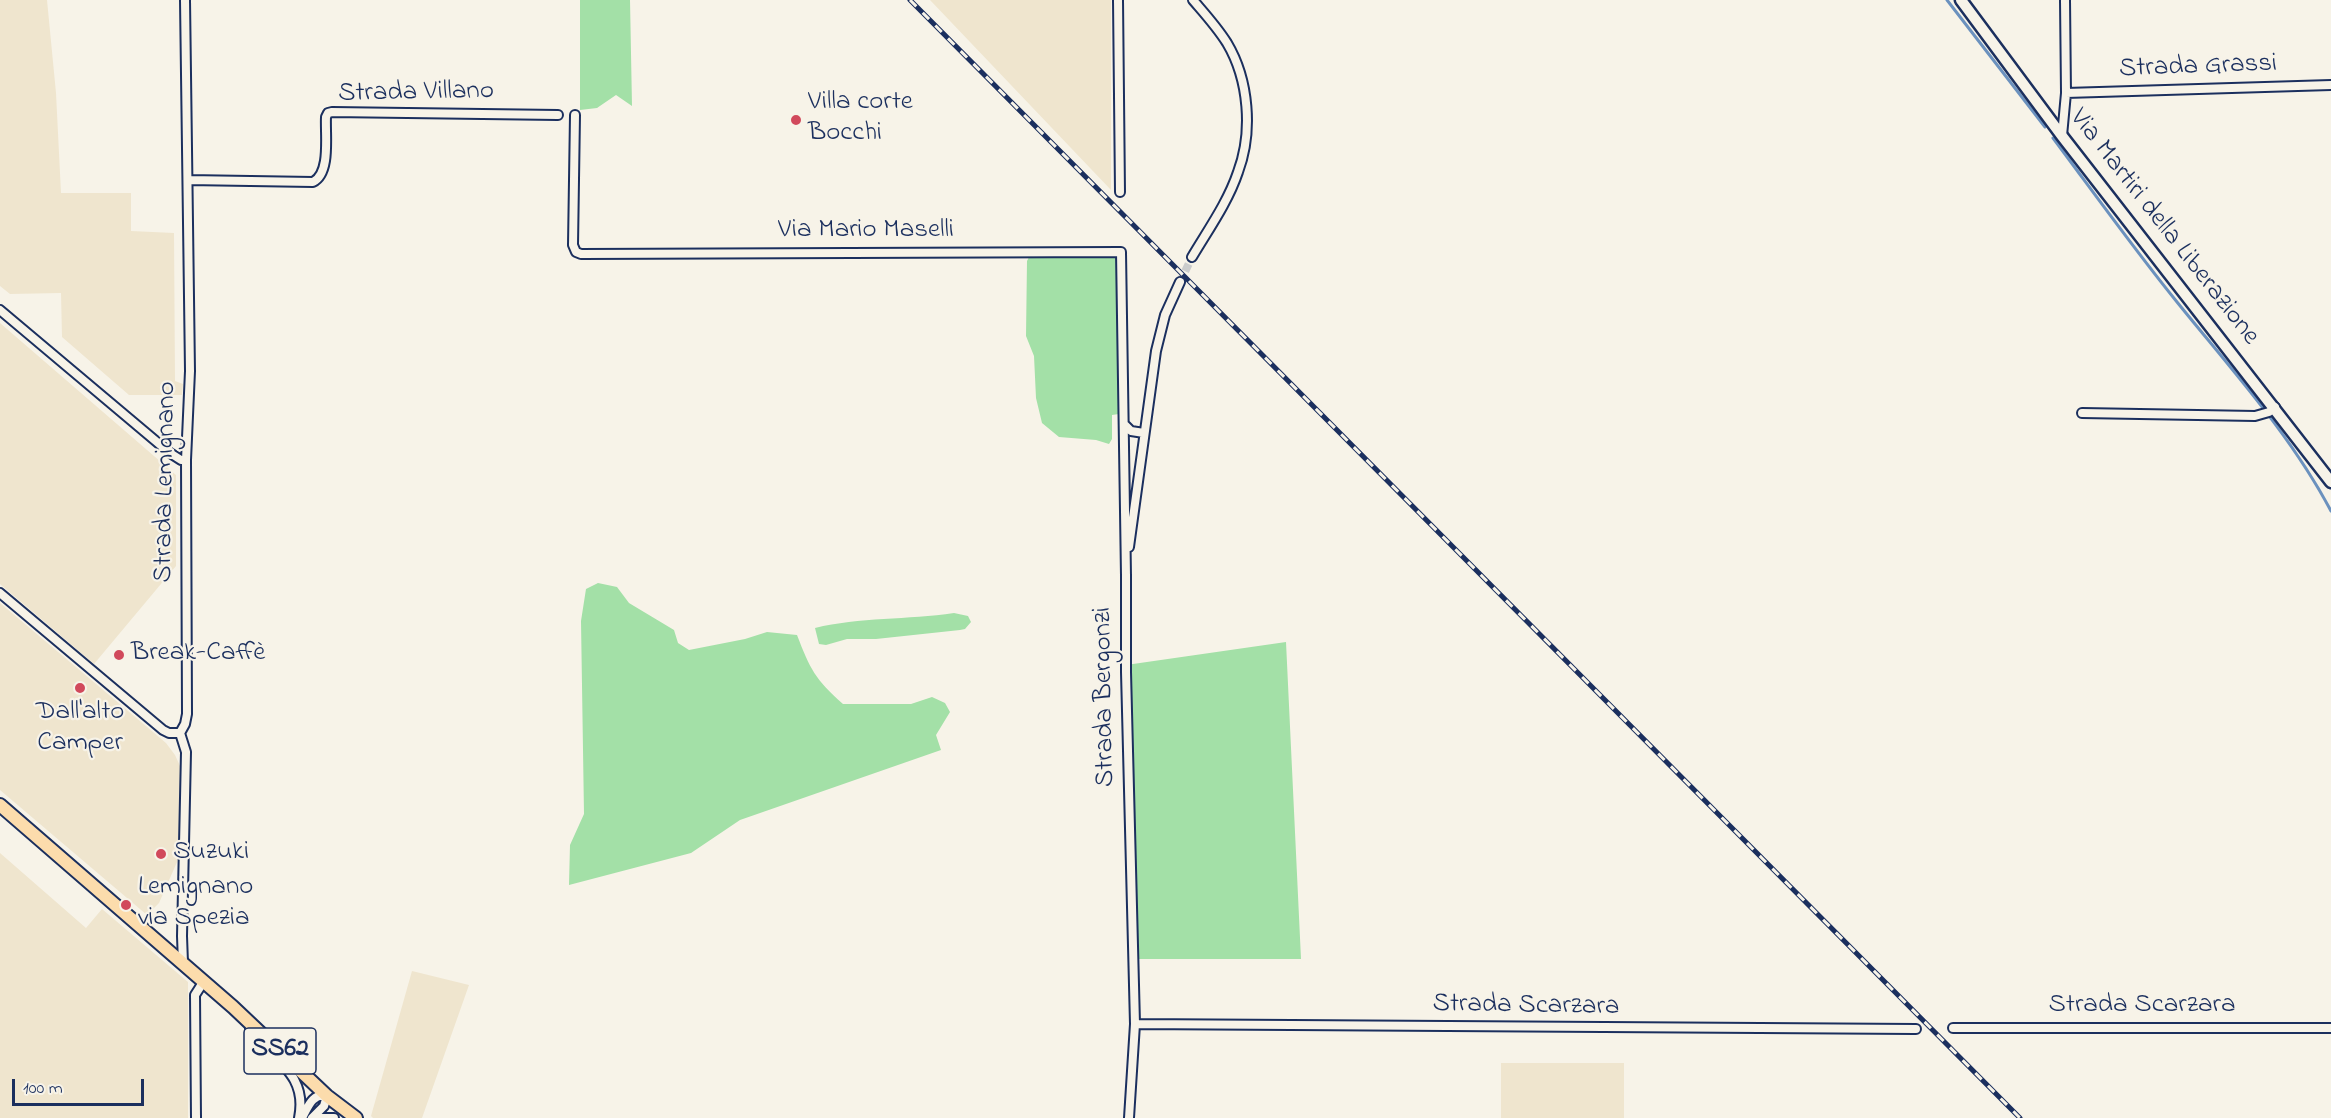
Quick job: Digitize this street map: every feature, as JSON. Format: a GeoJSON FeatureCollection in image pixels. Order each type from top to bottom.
{"type":"FeatureCollection","features":[{"type":"Feature","properties":{"kind":"main road","name":"SS62"},"geometry":{"type":"LineString","coordinates":[[0,805],[233,1006],[327,1095],[356,1118]]}},
{"type":"Feature","properties":{"kind":"street","name":"Strada Lemignano"},"geometry":{"type":"LineString","coordinates":[[183,963],[186,752],[180,733],[187,714],[186,460],[190,371],[186,0]]}},
{"type":"Feature","properties":{"kind":"street"},"geometry":{"type":"LineString","coordinates":[[1118,0],[1120,192]]}},
{"type":"Feature","properties":{"kind":"street"},"geometry":{"type":"LineString","coordinates":[[1192,257],[1228,195],[1239,171],[1246,141],[1247,120],[1244,90],[1233,56],[1212,22],[1193,0]]}},
{"type":"Feature","properties":{"kind":"street","name":"Via Martiri della Liberazione"},"geometry":{"type":"LineString","coordinates":[[1961,0],[2269,411],[2331,482]]}},
{"type":"Feature","properties":{"kind":"street"},"geometry":{"type":"LineString","coordinates":[[2062,136],[2066,93],[2065,0]]}},
{"type":"Feature","properties":{"kind":"street","name":"Strada Grassi"},"geometry":{"type":"LineString","coordinates":[[2066,93],[2331,84]]}},
{"type":"Feature","properties":{"kind":"street","name":"Strada Villano"},"geometry":{"type":"LineString","coordinates":[[188,180],[314,182],[325,170],[326,117],[332,112],[558,115]]}},
{"type":"Feature","properties":{"kind":"street","name":"Via Mario Maselli"},"geometry":{"type":"LineString","coordinates":[[575,115],[573,245],[576,252],[581,254],[1121,252],[1126,576]]}},
{"type":"Feature","properties":{"kind":"street","name":"Strada Bergonzi"},"geometry":{"type":"LineString","coordinates":[[1130,1118],[1135,1024],[1126,576],[1144,432],[1160,333],[1171,298],[1180,282]]}},
{"type":"Feature","properties":{"kind":"street"},"geometry":{"type":"LineString","coordinates":[[0,310],[170,453],[181,460],[186,460]]}},
{"type":"Feature","properties":{"kind":"street"},"geometry":{"type":"LineString","coordinates":[[2082,413],[2269,411]]}},
{"type":"Feature","properties":{"kind":"street"},"geometry":{"type":"LineString","coordinates":[[1124,424],[1131,431],[1144,432]]}},
{"type":"Feature","properties":{"kind":"street"},"geometry":{"type":"LineString","coordinates":[[0,593],[163,730],[169,733],[180,733]]}},
{"type":"Feature","properties":{"kind":"street"},"geometry":{"type":"LineString","coordinates":[[196,1118],[195,995],[204,981]]}},
{"type":"Feature","properties":{"kind":"street"},"geometry":{"type":"LineString","coordinates":[[233,1006],[257,1038],[296,1080],[301,1093],[300,1118]]}},
{"type":"Feature","properties":{"kind":"street","name":"Strada Scarzara"},"geometry":{"type":"LineString","coordinates":[[1135,1024],[1916,1029]]}},
{"type":"Feature","properties":{"kind":"street","name":"Strada Scarzara"},"geometry":{"type":"LineString","coordinates":[[1953,1028],[2331,1028]]}},
{"type":"Feature","properties":{"kind":"street"},"geometry":{"type":"LineString","coordinates":[[300,1118],[312,1099],[327,1095],[324,1106],[312,1118]]}},
{"type":"Feature","properties":{"kind":"street"},"geometry":{"type":"LineString","coordinates":[[321,1118],[334,1118]]}},
{"type":"Feature","properties":{"kind":"shaded area"},"geometry":{"type":"Polygon","coordinates":[[[0,0],[47,0],[56,93],[61,193],[131,193],[131,231],[174,233],[175,381],[183,384],[182,395],[129,395],[62,337],[61,293],[10,294],[0,286],[0,0]]]}},
{"type":"Feature","properties":{"kind":"shaded area"},"geometry":{"type":"Polygon","coordinates":[[[930,0],[1111,0],[1111,190],[930,0]]]}},
{"type":"Feature","properties":{"kind":"shaded area"},"geometry":{"type":"Polygon","coordinates":[[[0,323],[176,475],[176,566],[94,664],[0,584],[0,323]]]}},
{"type":"Feature","properties":{"kind":"shaded area"},"geometry":{"type":"Polygon","coordinates":[[[0,603],[166,743],[175,755],[180,766],[181,853],[159,903],[147,915],[0,790],[0,603]]]}},
{"type":"Feature","properties":{"kind":"shaded area"},"geometry":{"type":"Polygon","coordinates":[[[0,853],[86,928],[102,909],[188,982],[188,1118],[0,1118],[0,853]]]}},
{"type":"Feature","properties":{"kind":"shaded area"},"geometry":{"type":"Polygon","coordinates":[[[412,971],[469,985],[422,1118],[373,1118],[371,1116],[412,971]]]}},
{"type":"Feature","properties":{"kind":"shaded area"},"geometry":{"type":"Polygon","coordinates":[[[1501,1063],[1624,1063],[1624,1118],[1501,1118],[1501,1063]]]}},
{"type":"Feature","properties":{"kind":"green space"},"geometry":{"type":"Polygon","coordinates":[[[580,0],[630,0],[632,106],[616,95],[597,108],[580,110],[580,0]]]}},
{"type":"Feature","properties":{"kind":"green space"},"geometry":{"type":"Polygon","coordinates":[[[1030,255],[1118,255],[1119,414],[1112,415],[1112,439],[1109,444],[1096,440],[1059,437],[1042,423],[1036,398],[1034,356],[1026,336],[1027,261],[1030,255]]]}},
{"type":"Feature","properties":{"kind":"green space"},"geometry":{"type":"Polygon","coordinates":[[[598,583],[617,587],[629,603],[674,630],[678,643],[689,650],[745,639],[767,632],[797,635],[814,673],[843,704],[911,704],[932,697],[945,703],[950,712],[936,735],[941,750],[740,820],[691,853],[569,885],[570,845],[584,814],[581,621],[586,589],[598,583]]]}},
{"type":"Feature","properties":{"kind":"green space"},"geometry":{"type":"Polygon","coordinates":[[[954,613],[968,616],[971,622],[965,629],[876,639],[847,639],[826,645],[819,644],[815,628],[849,622],[954,613]]]}},
{"type":"Feature","properties":{"kind":"green space"},"geometry":{"type":"Polygon","coordinates":[[[1286,642],[1301,959],[1133,959],[1126,665],[1286,642]]]}},
{"type":"Feature","properties":{"kind":"waterway"},"geometry":{"type":"LineString","coordinates":[[1947,0],[2045,127]]}},
{"type":"Feature","properties":{"kind":"waterway"},"geometry":{"type":"LineString","coordinates":[[2053,138],[2145,262],[2279,429],[2331,511]]}},
{"type":"Feature","properties":{"kind":"tunnel"},"geometry":{"type":"LineString","coordinates":[[1180,282],[1192,257]]}},
{"type":"Feature","properties":{"kind":"railway"},"geometry":{"type":"LineString","coordinates":[[910,0],[2020,1118]]}},
{"type":"Feature","properties":{"kind":"place","name":"Villa corte Bocchi"},"geometry":{"type":"Point","coordinates":[796,120]}},
{"type":"Feature","properties":{"kind":"place","name":"Break-Caffè"},"geometry":{"type":"Point","coordinates":[119,655]}},
{"type":"Feature","properties":{"kind":"place","name":"Dall'alto Camper"},"geometry":{"type":"Point","coordinates":[80,688]}},
{"type":"Feature","properties":{"kind":"place","name":"Suzuki"},"geometry":{"type":"Point","coordinates":[161,854]}},
{"type":"Feature","properties":{"kind":"place","name":"Lemignano via Spezia"},"geometry":{"type":"Point","coordinates":[126,905]}}]}
